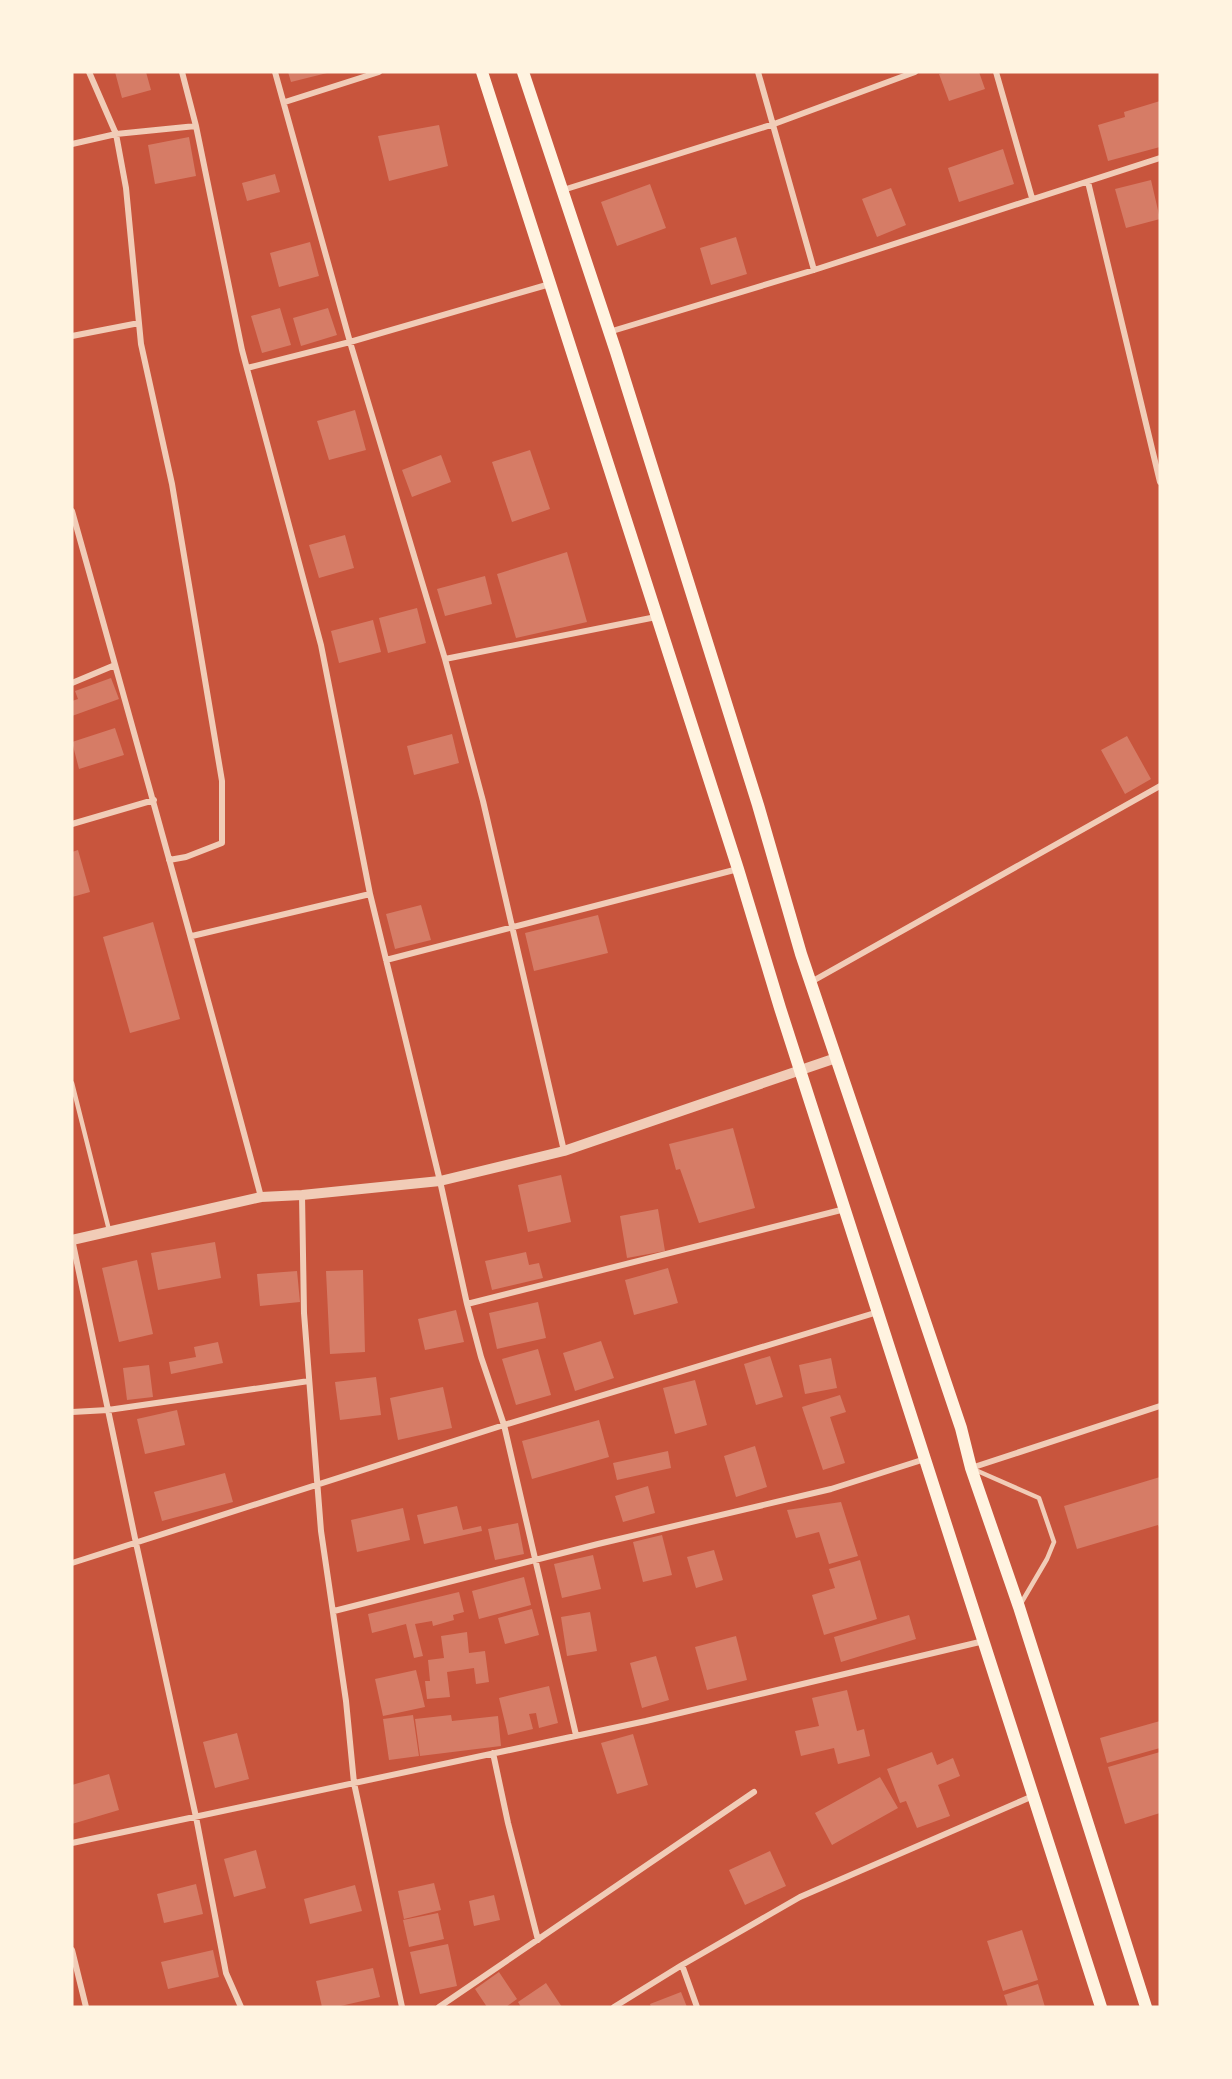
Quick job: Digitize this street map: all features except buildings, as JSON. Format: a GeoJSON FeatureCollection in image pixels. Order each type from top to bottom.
{"type":"FeatureCollection","features":[{"type":"Feature","properties":{"kind":"main road"},"geometry":{"type":"LineString","coordinates":[[482,72],[1101,2007]]}},
{"type":"Feature","properties":{"kind":"main road"},"geometry":{"type":"LineString","coordinates":[[523,72],[609,332],[758,805],[811,982],[957,1417],[971,1468],[1019,1607],[1146,2007]]}},
{"type":"Feature","properties":{"kind":"street"},"geometry":{"type":"LineString","coordinates":[[89,72],[116,134],[126,188],[141,344],[172,484],[222,781],[222,843],[186,857],[169,860]]}},
{"type":"Feature","properties":{"kind":"street"},"geometry":{"type":"LineString","coordinates":[[182,72],[196,126],[247,368],[321,645],[370,894],[440,1181],[467,1304],[481,1357],[504,1425],[576,1735]]}},
{"type":"Feature","properties":{"kind":"street"},"geometry":{"type":"LineString","coordinates":[[275,72],[350,342],[445,658],[514,929],[564,1151]]}},
{"type":"Feature","properties":{"kind":"street"},"geometry":{"type":"LineString","coordinates":[[285,102],[379,72]]}},
{"type":"Feature","properties":{"kind":"street"},"geometry":{"type":"LineString","coordinates":[[758,72],[814,270]]}},
{"type":"Feature","properties":{"kind":"street"},"geometry":{"type":"LineString","coordinates":[[562,191],[774,124],[915,72]]}},
{"type":"Feature","properties":{"kind":"street"},"geometry":{"type":"LineString","coordinates":[[996,72],[1032,198]]}},
{"type":"Feature","properties":{"kind":"street"},"geometry":{"type":"LineString","coordinates":[[72,144],[116,134],[196,126]]}},
{"type":"Feature","properties":{"kind":"street"},"geometry":{"type":"LineString","coordinates":[[609,332],[814,270],[1160,158]]}},
{"type":"Feature","properties":{"kind":"street"},"geometry":{"type":"LineString","coordinates":[[1088,182],[1160,482]]}},
{"type":"Feature","properties":{"kind":"street"},"geometry":{"type":"LineString","coordinates":[[247,368],[350,342],[551,284]]}},
{"type":"Feature","properties":{"kind":"street"},"geometry":{"type":"LineString","coordinates":[[72,336],[139,323]]}},
{"type":"Feature","properties":{"kind":"street"},"geometry":{"type":"LineString","coordinates":[[72,511],[192,936],[261,1197]]}},
{"type":"Feature","properties":{"kind":"street"},"geometry":{"type":"LineString","coordinates":[[445,658],[656,617]]}},
{"type":"Feature","properties":{"kind":"street"},"geometry":{"type":"LineString","coordinates":[[72,683],[116,665]]}},
{"type":"Feature","properties":{"kind":"street"},"geometry":{"type":"LineString","coordinates":[[811,982],[1160,786]]}},
{"type":"Feature","properties":{"kind":"street"},"geometry":{"type":"LineString","coordinates":[[72,824],[153,800]]}},
{"type":"Feature","properties":{"kind":"street"},"geometry":{"type":"LineString","coordinates":[[386,960],[514,929],[738,868]]}},
{"type":"Feature","properties":{"kind":"street"},"geometry":{"type":"LineString","coordinates":[[192,936],[370,894]]}},
{"type":"Feature","properties":{"kind":"street"},"geometry":{"type":"LineString","coordinates":[[241,2007],[226,1973],[196,1817],[72,1240],[261,1197],[440,1181],[564,1151],[836,1058]]}},
{"type":"Feature","properties":{"kind":"street"},"geometry":{"type":"LineString","coordinates":[[302,1195],[304,1313],[321,1531],[346,1701],[354,1783],[402,2007]]}},
{"type":"Feature","properties":{"kind":"street"},"geometry":{"type":"LineString","coordinates":[[467,1304],[844,1209]]}},
{"type":"Feature","properties":{"kind":"street"},"geometry":{"type":"LineString","coordinates":[[72,1563],[504,1425],[878,1312]]}},
{"type":"Feature","properties":{"kind":"street"},"geometry":{"type":"LineString","coordinates":[[72,1412],[108,1410],[309,1381]]}},
{"type":"Feature","properties":{"kind":"street"},"geometry":{"type":"LineString","coordinates":[[971,1468],[1160,1406]]}},
{"type":"Feature","properties":{"kind":"street"},"geometry":{"type":"LineString","coordinates":[[334,1611],[598,1544],[831,1489],[925,1459]]}},
{"type":"Feature","properties":{"kind":"street"},"geometry":{"type":"LineString","coordinates":[[72,1843],[670,1716],[984,1641]]}},
{"type":"Feature","properties":{"kind":"street"},"geometry":{"type":"LineString","coordinates":[[493,1753],[507,1823],[538,1940]]}},
{"type":"Feature","properties":{"kind":"street"},"geometry":{"type":"LineString","coordinates":[[440,2007],[754,1792]]}},
{"type":"Feature","properties":{"kind":"street"},"geometry":{"type":"LineString","coordinates":[[614,2007],[800,1897],[1033,1796]]}},
{"type":"Feature","properties":{"kind":"street"},"geometry":{"type":"LineString","coordinates":[[72,1950],[86,2007]]}},
{"type":"Feature","properties":{"kind":"street"},"geometry":{"type":"LineString","coordinates":[[682,1965],[697,2007]]}},
{"type":"Feature","properties":{"kind":"lane"},"geometry":{"type":"LineString","coordinates":[[72,1083],[109,1230]]}},
{"type":"Feature","properties":{"kind":"lane"},"geometry":{"type":"LineString","coordinates":[[971,1468],[1039,1498],[1054,1542],[1047,1559],[1019,1607]]}}]}
